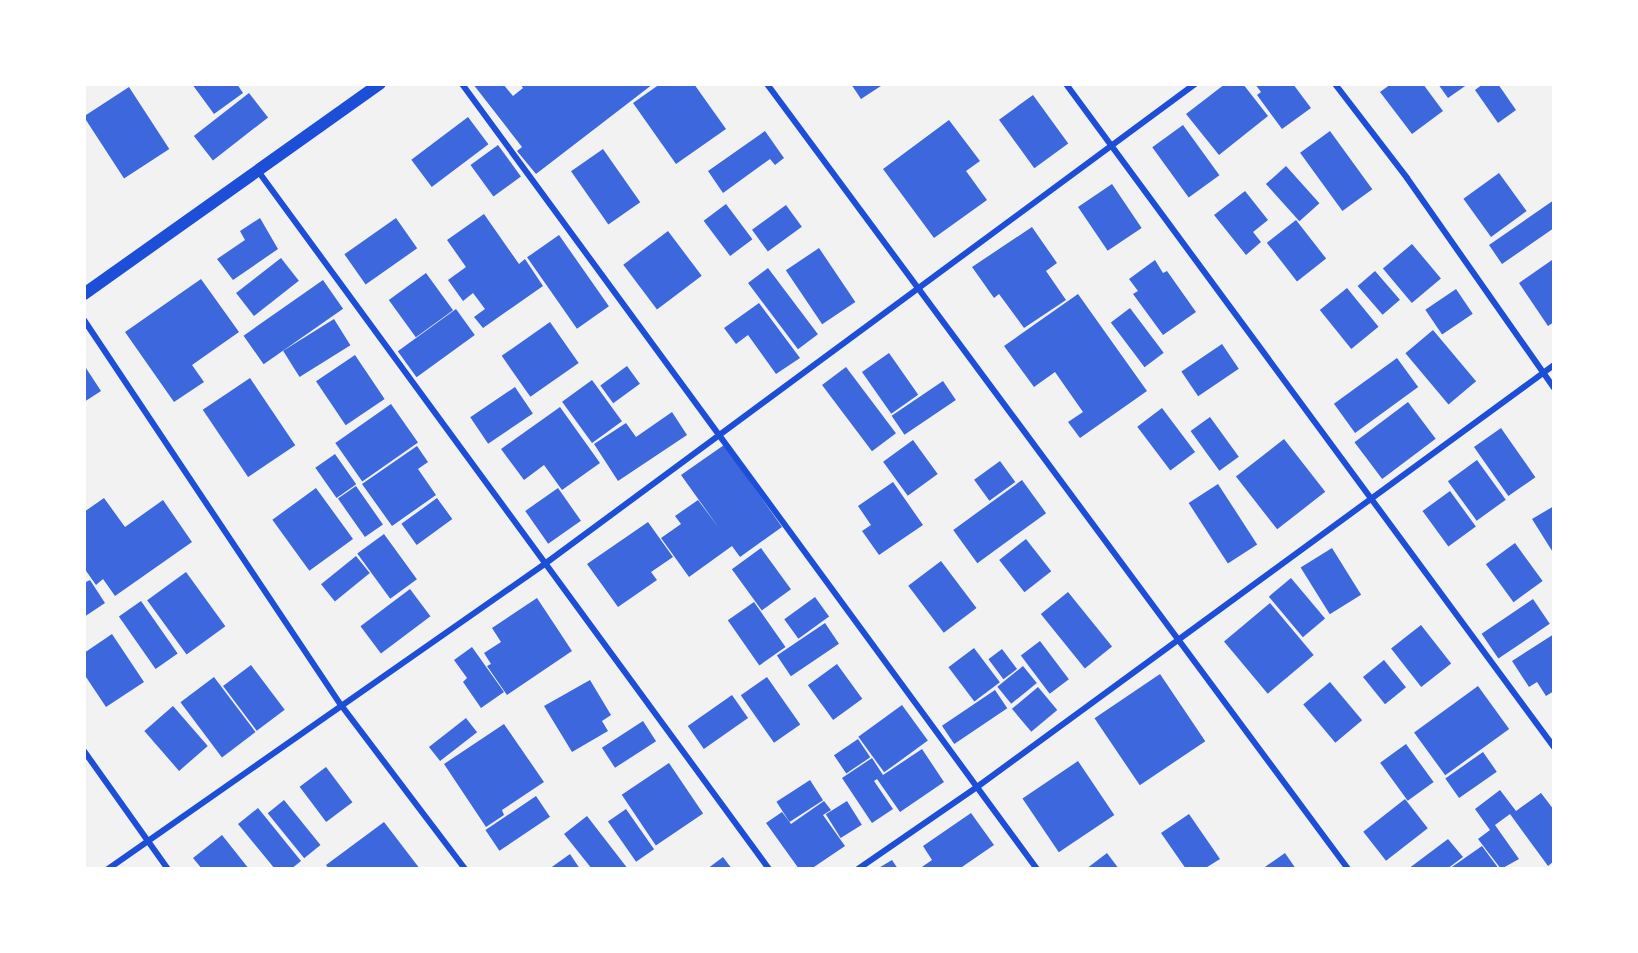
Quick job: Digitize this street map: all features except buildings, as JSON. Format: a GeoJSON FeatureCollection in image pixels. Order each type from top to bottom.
{"type":"FeatureCollection","features":[{"type":"Feature","properties":{"kind":"main road"},"geometry":{"type":"LineString","coordinates":[[84,294],[380,84]]}},
{"type":"Feature","properties":{"kind":"street"},"geometry":{"type":"LineString","coordinates":[[462,84],[1037,869]]}},
{"type":"Feature","properties":{"kind":"street"},"geometry":{"type":"LineString","coordinates":[[767,84],[1180,637],[1348,869]]}},
{"type":"Feature","properties":{"kind":"street"},"geometry":{"type":"LineString","coordinates":[[1066,84],[1554,747]]}},
{"type":"Feature","properties":{"kind":"street"},"geometry":{"type":"LineString","coordinates":[[108,869],[546,563],[1195,84]]}},
{"type":"Feature","properties":{"kind":"street"},"geometry":{"type":"LineString","coordinates":[[1335,84],[1407,178],[1554,388]]}},
{"type":"Feature","properties":{"kind":"street"},"geometry":{"type":"LineString","coordinates":[[257,171],[769,869]]}},
{"type":"Feature","properties":{"kind":"street"},"geometry":{"type":"LineString","coordinates":[[84,320],[340,705],[465,869]]}},
{"type":"Feature","properties":{"kind":"street"},"geometry":{"type":"LineString","coordinates":[[858,869],[977,787],[1554,365]]}},
{"type":"Feature","properties":{"kind":"street"},"geometry":{"type":"LineString","coordinates":[[84,751],[168,869]]}}]}
